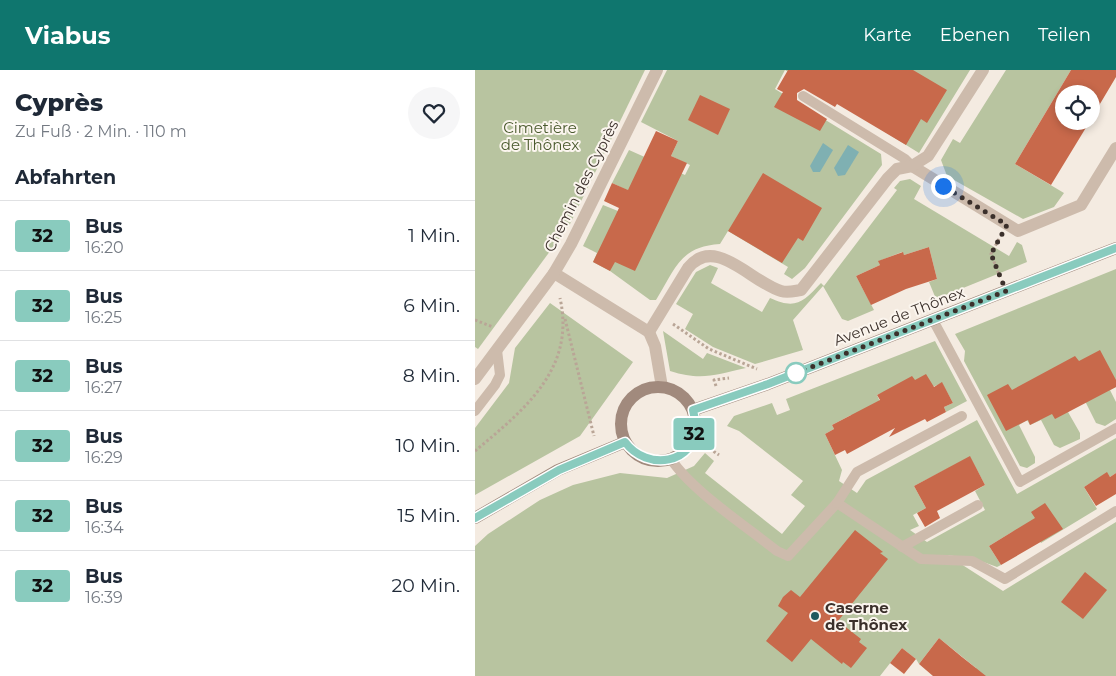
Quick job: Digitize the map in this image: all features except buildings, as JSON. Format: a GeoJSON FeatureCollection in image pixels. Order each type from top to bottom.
{"type":"FeatureCollection","features":[{"type":"Feature","properties":{"kind":"main road","name":"Avenue de Thônex"},"geometry":{"type":"LineString","coordinates":[[693,410],[781,379],[1116,248]]}},
{"type":"Feature","properties":{"kind":"main road"},"geometry":{"type":"LineString","coordinates":[[662,387],[681,395],[693,410],[696,426],[693,437],[682,453],[671,459],[647,460],[639,456],[625,442],[621,425],[626,406],[640,391],[662,387]]}},
{"type":"Feature","properties":{"kind":"main road"},"geometry":{"type":"LineString","coordinates":[[475,518],[550,474],[600,451],[625,442]]}},
{"type":"Feature","properties":{"kind":"street","name":"Chemin des Cyprès"},"geometry":{"type":"LineString","coordinates":[[649,332],[554,273],[571,244],[657,70]]}},
{"type":"Feature","properties":{"kind":"street"},"geometry":{"type":"LineString","coordinates":[[662,387],[655,346],[649,332],[694,260],[707,255],[722,258],[783,292],[801,290],[888,178],[897,169],[912,166],[928,156],[983,70]]}},
{"type":"Feature","properties":{"kind":"street"},"geometry":{"type":"LineString","coordinates":[[912,166],[1018,231],[1081,205],[1116,148]]}},
{"type":"Feature","properties":{"kind":"street"},"geometry":{"type":"LineString","coordinates":[[475,379],[554,273]]}},
{"type":"Feature","properties":{"kind":"lane"},"geometry":{"type":"LineString","coordinates":[[803,96],[905,159],[912,166]]}},
{"type":"Feature","properties":{"kind":"lane"},"geometry":{"type":"LineString","coordinates":[[933,320],[1020,482],[1116,428]]}},
{"type":"Feature","properties":{"kind":"lane"},"geometry":{"type":"LineString","coordinates":[[475,411],[495,385],[500,374],[497,350]]}},
{"type":"Feature","properties":{"kind":"lane"},"geometry":{"type":"LineString","coordinates":[[671,459],[677,469],[699,488],[777,550],[788,556],[837,503],[857,472],[962,416]]}},
{"type":"Feature","properties":{"kind":"lane"},"geometry":{"type":"LineString","coordinates":[[837,503],[921,559],[973,561],[1005,579],[1116,511]]}},
{"type":"Feature","properties":{"kind":"lane"},"geometry":{"type":"LineString","coordinates":[[902,547],[978,505]]}},
{"type":"Feature","properties":{"kind":"path"},"geometry":{"type":"LineString","coordinates":[[1006,291],[991,254],[1007,225]]}},
{"type":"Feature","properties":{"kind":"path"},"geometry":{"type":"LineString","coordinates":[[554,273],[592,430],[600,451]]}},
{"type":"Feature","properties":{"kind":"path"},"geometry":{"type":"LineString","coordinates":[[659,315],[709,349],[781,379]]}},
{"type":"Feature","properties":{"kind":"path"},"geometry":{"type":"LineString","coordinates":[[475,452],[536,396],[555,364],[565,318]]}},
{"type":"Feature","properties":{"kind":"path"},"geometry":{"type":"LineString","coordinates":[[693,437],[719,455]]}},
{"type":"Feature","properties":{"kind":"green space","name":"Cimetière de Thônex"},"geometry":{"type":"Polygon","coordinates":[[[475,70],[645,70],[570,224],[478,349],[475,347],[475,70]]]}},
{"type":"Feature","properties":{"kind":"green space"},"geometry":{"type":"Polygon","coordinates":[[[667,70],[785,70],[775,89],[881,154],[882,165],[805,268],[792,279],[784,274],[788,267],[728,231],[720,244],[696,250],[680,261],[656,300],[650,300],[610,271],[593,262],[597,253],[583,246],[603,205],[618,211],[627,190],[612,183],[629,150],[685,175],[690,165],[671,156],[678,141],[641,122],[667,70]]]}},
{"type":"Feature","properties":{"kind":"green space"},"geometry":{"type":"Polygon","coordinates":[[[785,70],[970,70],[919,153],[785,70]]]}},
{"type":"Feature","properties":{"kind":"green space"},"geometry":{"type":"Polygon","coordinates":[[[1006,70],[1071,70],[1062,85],[1055,85],[1055,97],[1015,164],[1064,193],[1054,207],[1023,219],[947,176],[941,160],[953,139],[960,143],[1006,70]]]}},
{"type":"Feature","properties":{"kind":"green space"},"geometry":{"type":"Polygon","coordinates":[[[910,179],[921,186],[914,199],[1009,256],[1017,242],[1022,245],[1027,262],[936,299],[929,282],[937,279],[929,247],[904,255],[902,252],[879,261],[880,265],[856,276],[874,310],[848,321],[842,319],[823,286],[793,320],[803,350],[755,364],[713,347],[685,329],[693,314],[676,304],[696,272],[710,265],[718,268],[711,283],[762,312],[770,298],[779,302],[793,304],[804,299],[821,283],[824,286],[897,190],[894,188],[900,181],[910,179]]]}},
{"type":"Feature","properties":{"kind":"green space"},"geometry":{"type":"Polygon","coordinates":[[[1116,269],[1116,387],[1110,390],[1116,402],[1116,419],[1105,426],[1096,423],[1083,397],[1068,412],[1080,433],[1080,439],[1060,448],[1054,445],[1041,420],[1030,425],[1027,420],[1019,425],[1035,457],[1035,463],[1027,468],[1020,466],[964,361],[965,351],[955,334],[1116,269]]]}},
{"type":"Feature","properties":{"kind":"green space"},"geometry":{"type":"Polygon","coordinates":[[[550,303],[633,362],[580,436],[475,495],[475,428],[509,383],[515,348],[550,303]]]}},
{"type":"Feature","properties":{"kind":"green space"},"geometry":{"type":"Polygon","coordinates":[[[663,331],[703,359],[707,353],[746,368],[708,376],[691,376],[670,371],[663,331]]]}},
{"type":"Feature","properties":{"kind":"green space"},"geometry":{"type":"Polygon","coordinates":[[[935,341],[967,401],[946,412],[944,407],[953,403],[942,383],[926,388],[893,390],[877,395],[881,404],[856,423],[851,415],[832,425],[834,429],[825,434],[842,470],[839,481],[857,493],[866,480],[977,420],[1017,494],[1116,438],[1116,473],[1110,477],[1107,473],[1084,487],[1097,509],[1041,543],[1030,527],[1012,532],[989,546],[1001,565],[997,567],[975,559],[947,555],[1003,591],[1116,522],[1116,676],[976,676],[976,668],[939,638],[919,664],[916,659],[902,648],[880,676],[475,676],[475,546],[488,534],[540,500],[573,485],[620,473],[667,478],[694,466],[705,453],[714,461],[705,473],[782,534],[805,506],[791,495],[803,481],[739,431],[727,426],[734,416],[772,403],[777,415],[790,410],[786,399],[935,341]],[[970,457],[914,486],[926,508],[913,515],[919,526],[910,530],[927,542],[985,510],[975,491],[985,485],[970,457]]]}},
{"type":"Feature","properties":{"kind":"water"},"geometry":{"type":"Polygon","coordinates":[[[823,143],[833,150],[820,172],[813,172],[810,166],[823,143]]]}},
{"type":"Feature","properties":{"kind":"water"},"geometry":{"type":"Polygon","coordinates":[[[848,145],[859,152],[845,175],[838,176],[834,168],[848,145]]]}},
{"type":"Feature","properties":{"kind":"bus line","name":"32"},"geometry":{"type":"LineString","coordinates":[[475,518],[519,491],[559,470],[625,442],[639,456],[647,460],[671,459],[682,453],[693,437],[696,426],[693,410],[768,384],[1116,248]]}},
{"type":"Feature","properties":{"kind":"place","name":"Caserne de Thônex"},"geometry":{"type":"Point","coordinates":[815,616]}},
{"type":"Feature","properties":{"kind":"route"},"geometry":{"type":"LineString","coordinates":[[796,373],[1006,291],[991,254],[1007,225],[943,186]]}}]}
